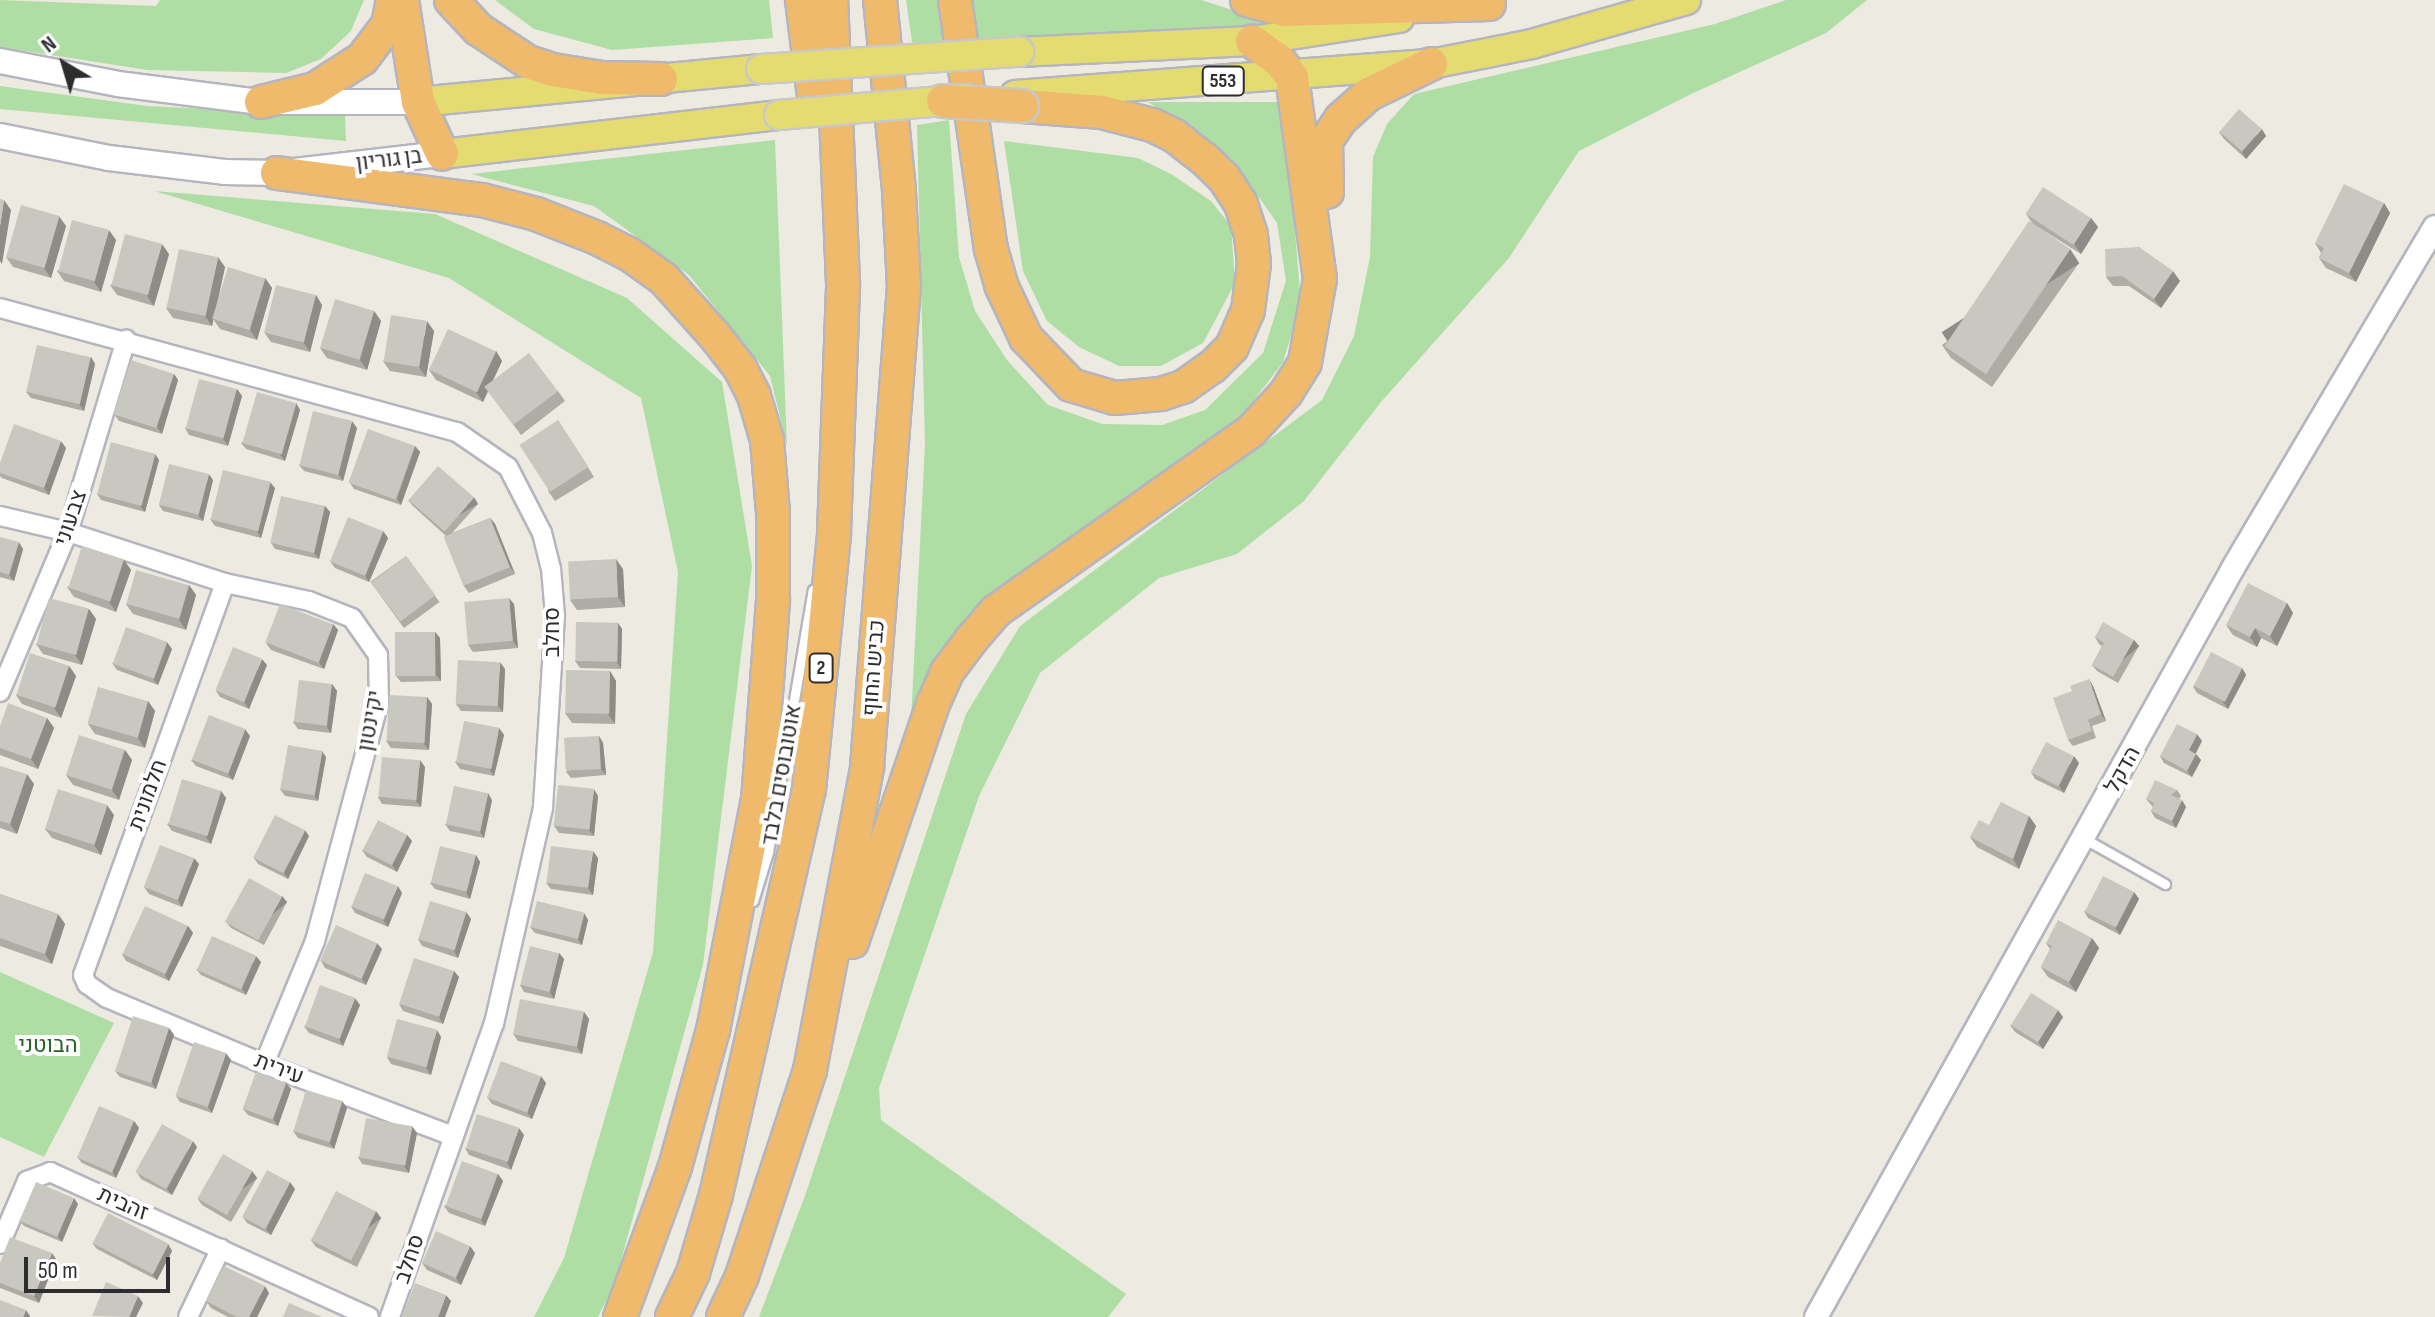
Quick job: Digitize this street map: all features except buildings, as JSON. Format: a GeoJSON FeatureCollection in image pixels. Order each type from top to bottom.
{"type":"FeatureCollection","features":[{"type":"Feature","properties":{"kind":"highway"},"geometry":{"type":"LineString","coordinates":[[261,102],[315,89],[362,59],[388,25],[393,0]]}},
{"type":"Feature","properties":{"kind":"highway"},"geometry":{"type":"LineString","coordinates":[[402,0],[418,102],[442,154]]}},
{"type":"Feature","properties":{"kind":"highway"},"geometry":{"type":"LineString","coordinates":[[451,0],[478,29],[528,62],[553,70],[602,78],[661,79]]}},
{"type":"Feature","properties":{"kind":"highway"},"geometry":{"type":"LineString","coordinates":[[802,0],[843,283]]}},
{"type":"Feature","properties":{"kind":"highway","name":"2"},"geometry":{"type":"LineString","coordinates":[[672,1317],[693,1273],[716,1195],[809,790],[834,533],[843,283],[831,0]]}},
{"type":"Feature","properties":{"kind":"highway","name":"כביש החוף"},"geometry":{"type":"LineString","coordinates":[[723,1317],[742,1276],[810,1070],[867,767],[904,287],[899,190],[880,0]]}},
{"type":"Feature","properties":{"kind":"highway"},"geometry":{"type":"LineString","coordinates":[[943,101],[1018,101],[1102,112],[1152,125],[1175,136],[1204,159],[1224,178],[1241,204],[1251,235],[1254,264],[1248,310],[1232,347],[1212,367],[1183,387],[1161,394],[1115,398],[1083,389],[1060,376],[1026,338],[1001,285],[991,249],[984,182],[955,0]]}},
{"type":"Feature","properties":{"kind":"highway"},"geometry":{"type":"LineString","coordinates":[[1247,0],[1285,10],[1498,2]]}},
{"type":"Feature","properties":{"kind":"highway"},"geometry":{"type":"LineString","coordinates":[[1209,464],[1251,431],[1286,393],[1305,362],[1320,279],[1292,77],[1278,60],[1252,41]]}},
{"type":"Feature","properties":{"kind":"highway"},"geometry":{"type":"LineString","coordinates":[[810,1070],[896,803],[947,672],[996,611],[1279,415],[1309,378],[1327,333],[1332,252],[1323,160],[1326,141],[1341,119],[1369,94],[1431,64]]}},
{"type":"Feature","properties":{"kind":"highway"},"geometry":{"type":"LineString","coordinates":[[277,173],[482,200],[536,214],[597,238],[629,254],[664,279],[740,368],[754,396],[767,440],[773,513],[773,601],[758,799],[713,1030],[675,1167],[620,1317]]}},
{"type":"Feature","properties":{"kind":"main road","name":"553"},"geometry":{"type":"LineString","coordinates":[[1018,101],[1431,64],[1532,44],[1685,0]]}},
{"type":"Feature","properties":{"kind":"main road","name":"553"},"geometry":{"type":"LineString","coordinates":[[418,102],[761,69],[1252,41],[1498,2]]}},
{"type":"Feature","properties":{"kind":"main road"},"geometry":{"type":"LineString","coordinates":[[0,61],[118,84],[261,102],[418,102]]}},
{"type":"Feature","properties":{"kind":"main road","name":"בן גוריון"},"geometry":{"type":"LineString","coordinates":[[0,136],[109,158],[224,172],[277,173],[779,115],[943,101]]}},
{"type":"Feature","properties":{"kind":"street","name":"הדקל"},"geometry":{"type":"LineString","coordinates":[[1816,1317],[2085,839],[2233,568],[2435,227]]}},
{"type":"Feature","properties":{"kind":"street","name":"סחלב"},"geometry":{"type":"LineString","coordinates":[[0,308],[457,432],[508,467],[542,533],[551,568],[555,616],[543,808],[494,1023],[390,1317]]}},
{"type":"Feature","properties":{"kind":"street","name":"צבעוני"},"geometry":{"type":"LineString","coordinates":[[0,692],[68,532],[126,340]]}},
{"type":"Feature","properties":{"kind":"street","name":"יקינטון"},"geometry":{"type":"LineString","coordinates":[[0,516],[68,532],[225,583],[309,601],[352,618],[378,655],[379,702],[315,941],[264,1064]]}},
{"type":"Feature","properties":{"kind":"street","name":"חלמונית"},"geometry":{"type":"LineString","coordinates":[[107,998],[87,984],[83,975],[225,583]]}},
{"type":"Feature","properties":{"kind":"street","name":"עירית"},"geometry":{"type":"LineString","coordinates":[[107,998],[264,1064],[453,1136]]}},
{"type":"Feature","properties":{"kind":"street","name":"זהבית"},"geometry":{"type":"LineString","coordinates":[[0,1244],[27,1181],[50,1172],[369,1317]]}},
{"type":"Feature","properties":{"kind":"street"},"geometry":{"type":"LineString","coordinates":[[188,1317],[221,1248]]}},
{"type":"Feature","properties":{"kind":"lane"},"geometry":{"type":"LineString","coordinates":[[822,525],[837,420]]}},
{"type":"Feature","properties":{"kind":"lane","name":"אוטובוסים בלבד"},"geometry":{"type":"LineString","coordinates":[[750,911],[768,852],[814,585]]}},
{"type":"Feature","properties":{"kind":"lane"},"geometry":{"type":"LineString","coordinates":[[2085,839],[2165,884]]}},
{"type":"Feature","properties":{"kind":"lane"},"geometry":{"type":"LineString","coordinates":[[713,1030],[746,926]]}},
{"type":"Feature","properties":{"kind":"green space"},"geometry":{"type":"Polygon","coordinates":[[[0,0],[156,6],[160,0],[364,0],[351,31],[321,59],[286,73],[147,70],[0,47],[0,0]]]}},
{"type":"Feature","properties":{"kind":"green space"},"geometry":{"type":"Polygon","coordinates":[[[495,0],[769,0],[773,38],[612,50],[534,29],[495,0]]]}},
{"type":"Feature","properties":{"kind":"green space"},"geometry":{"type":"Polygon","coordinates":[[[906,0],[940,0],[948,42],[912,42],[906,0]]]}},
{"type":"Feature","properties":{"kind":"green space"},"geometry":{"type":"Polygon","coordinates":[[[969,0],[1201,0],[1283,26],[979,41],[969,0]]]}},
{"type":"Feature","properties":{"kind":"green space"},"geometry":{"type":"Polygon","coordinates":[[[1786,0],[1867,0],[1826,33],[1691,94],[1579,151],[1509,258],[1381,402],[1304,501],[1237,554],[1159,578],[1040,673],[979,796],[879,1088],[881,1120],[1126,1294],[1108,1317],[759,1317],[806,1193],[966,714],[1020,626],[1322,400],[1354,336],[1370,257],[1373,157],[1387,124],[1414,94],[1715,24],[1786,0]]]}},
{"type":"Feature","properties":{"kind":"green space"},"geometry":{"type":"Polygon","coordinates":[[[0,86],[147,106],[345,116],[346,141],[0,109],[0,86]]]}},
{"type":"Feature","properties":{"kind":"green space"},"geometry":{"type":"Polygon","coordinates":[[[1148,102],[1284,102],[1301,303],[1283,362],[1239,420],[979,604],[939,661],[911,720],[925,445],[917,125],[949,120],[959,257],[975,311],[1007,360],[1048,405],[1102,424],[1162,425],[1205,410],[1263,353],[1286,281],[1277,223],[1232,159],[1148,102]]]}},
{"type":"Feature","properties":{"kind":"green space"},"geometry":{"type":"Polygon","coordinates":[[[775,140],[787,445],[770,376],[689,275],[594,206],[471,174],[775,140]]]}},
{"type":"Feature","properties":{"kind":"green space"},"geometry":{"type":"Polygon","coordinates":[[[1004,141],[1138,158],[1171,174],[1211,201],[1231,226],[1235,283],[1203,343],[1161,366],[1119,366],[1079,347],[1047,321],[1023,271],[1004,141]]]}},
{"type":"Feature","properties":{"kind":"green space"},"geometry":{"type":"Polygon","coordinates":[[[154,191],[435,214],[627,298],[722,382],[752,566],[703,965],[615,1282],[598,1317],[534,1317],[564,1258],[653,952],[678,572],[641,398],[449,278],[154,191]]]}},
{"type":"Feature","properties":{"kind":"green space","name":"הבוטני"},"geometry":{"type":"Polygon","coordinates":[[[0,972],[114,1023],[44,1157],[0,1137],[0,972]]]}}]}
